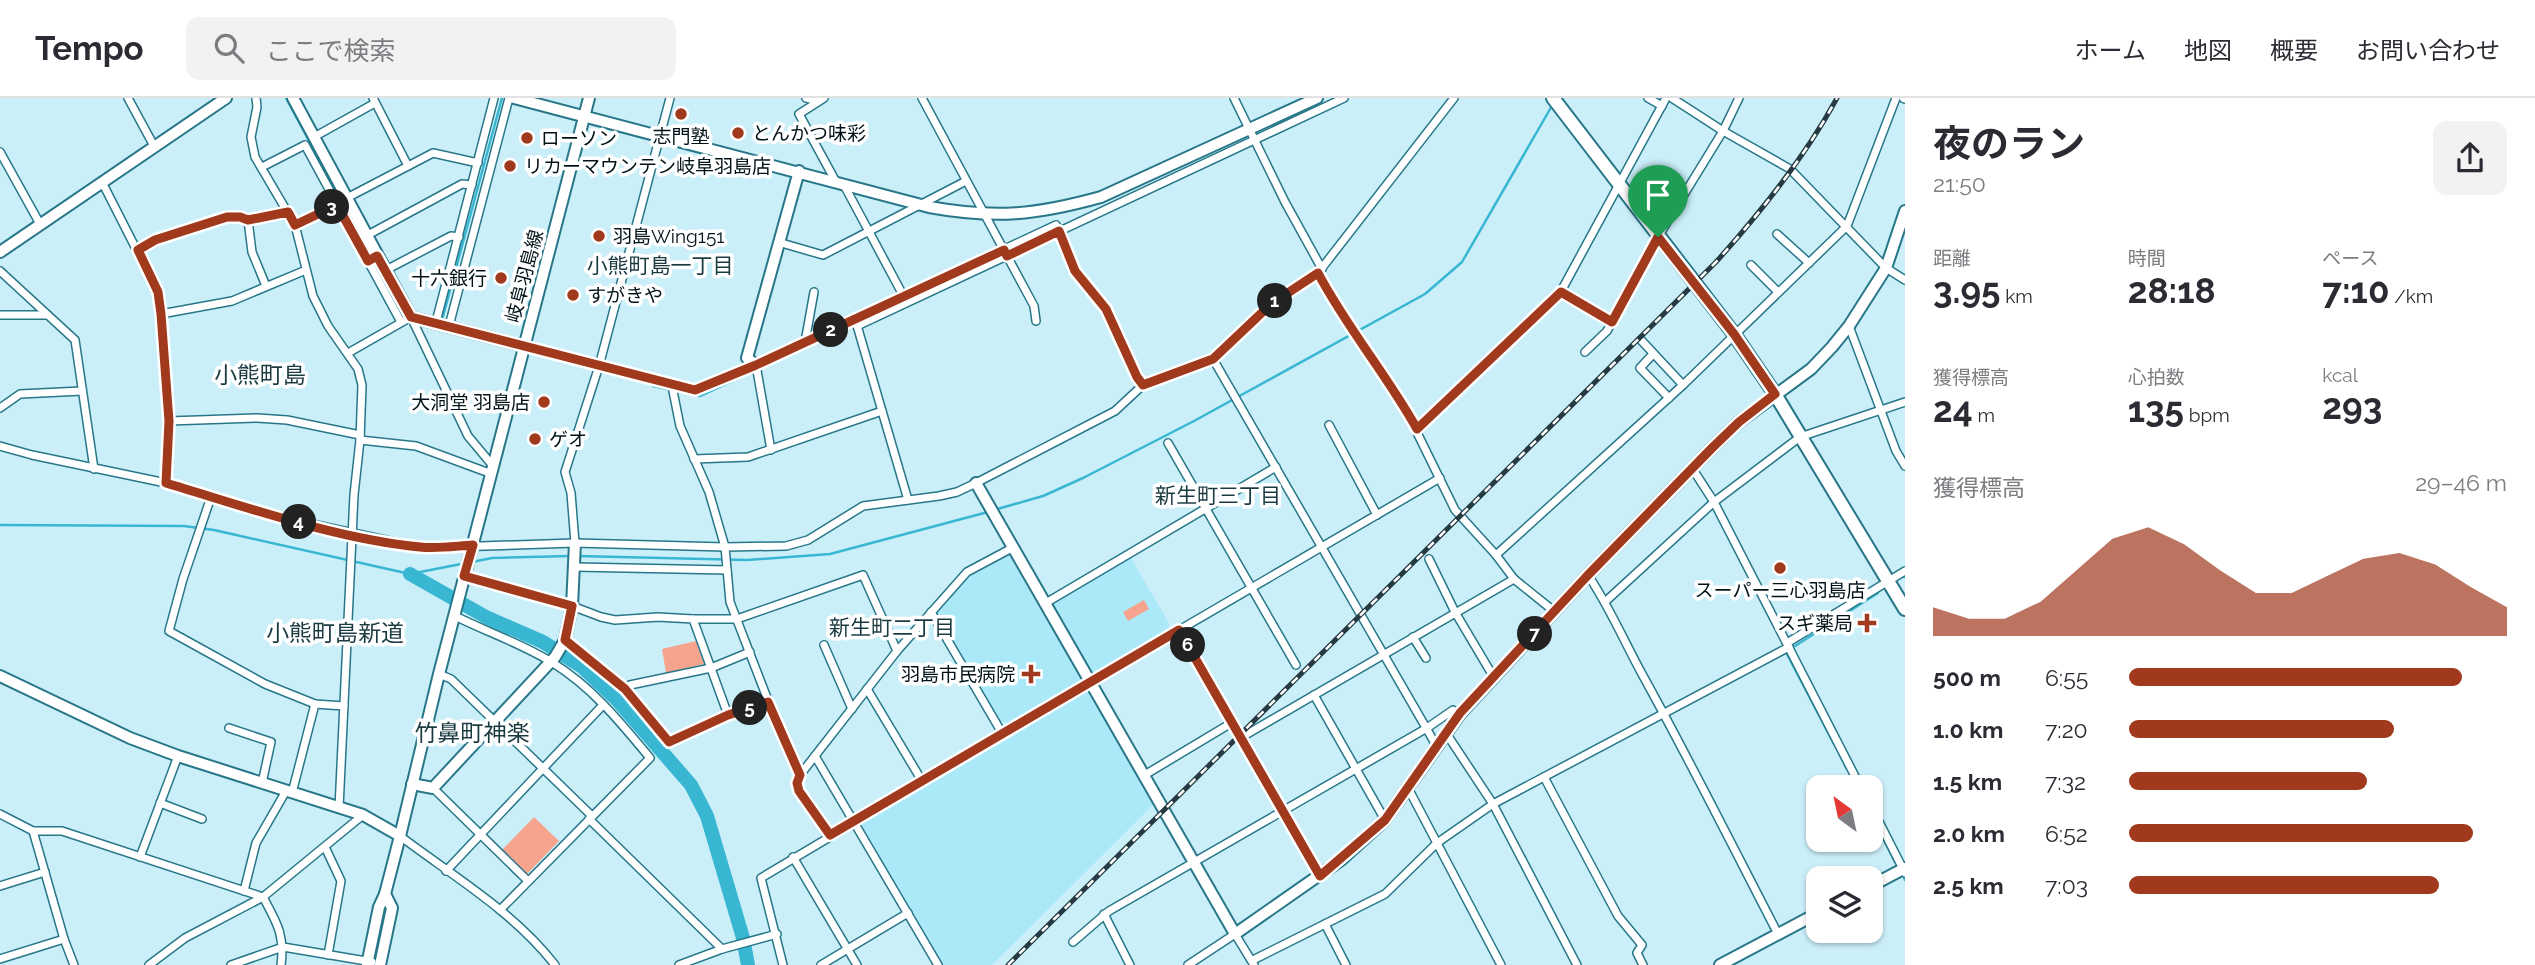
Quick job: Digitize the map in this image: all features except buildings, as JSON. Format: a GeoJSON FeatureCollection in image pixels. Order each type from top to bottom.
{"type":"FeatureCollection","features":[{"type":"Feature","properties":{"kind":"main road"},"geometry":{"type":"LineString","coordinates":[[1553,98],[1734,334],[1775,394],[1905,609]]}},
{"type":"Feature","properties":{"kind":"street"},"geometry":{"type":"LineString","coordinates":[[128,98],[154,146]]}},
{"type":"Feature","properties":{"kind":"street"},"geometry":{"type":"LineString","coordinates":[[0,252],[226,98]]}},
{"type":"Feature","properties":{"kind":"street"},"geometry":{"type":"LineString","coordinates":[[256,98],[257,107],[251,137],[255,157],[295,225],[319,311],[358,369],[362,385],[339,808]]}},
{"type":"Feature","properties":{"kind":"street"},"geometry":{"type":"LineString","coordinates":[[293,98],[341,202],[468,436],[493,470]]}},
{"type":"Feature","properties":{"kind":"street"},"geometry":{"type":"LineString","coordinates":[[436,322],[494,98]]}},
{"type":"Feature","properties":{"kind":"street"},"geometry":{"type":"LineString","coordinates":[[449,326],[511,98],[920,204],[984,215],[1033,213],[1064,208],[1101,197],[1317,98]]}},
{"type":"Feature","properties":{"kind":"street","name":"岐阜羽島線"},"geometry":{"type":"LineString","coordinates":[[367,963],[464,575],[589,98]]}},
{"type":"Feature","properties":{"kind":"street"},"geometry":{"type":"LineString","coordinates":[[433,788],[553,659],[564,642],[572,606],[576,545],[571,493],[565,472],[598,366],[670,98]]}},
{"type":"Feature","properties":{"kind":"street"},"geometry":{"type":"LineString","coordinates":[[806,98],[821,100]]}},
{"type":"Feature","properties":{"kind":"street"},"geometry":{"type":"LineString","coordinates":[[922,98],[1034,306],[1036,321]]}},
{"type":"Feature","properties":{"kind":"street"},"geometry":{"type":"LineString","coordinates":[[1234,98],[1320,271],[1358,340],[1405,407],[1455,510],[1514,579],[1555,612]]}},
{"type":"Feature","properties":{"kind":"street"},"geometry":{"type":"LineString","coordinates":[[856,323],[904,296],[1059,231],[1344,98]]}},
{"type":"Feature","properties":{"kind":"street"},"geometry":{"type":"LineString","coordinates":[[0,447],[166,483],[284,518],[422,548],[576,545],[725,550],[786,546],[808,540],[863,506],[957,492],[1115,411],[1143,385],[1213,359],[1271,304],[1320,271],[1454,98]]}},
{"type":"Feature","properties":{"kind":"street"},"geometry":{"type":"LineString","coordinates":[[1648,98],[1662,106]]}},
{"type":"Feature","properties":{"kind":"street"},"geometry":{"type":"LineString","coordinates":[[1417,429],[1561,292],[1666,98]]}},
{"type":"Feature","properties":{"kind":"street"},"geometry":{"type":"LineString","coordinates":[[1672,98],[1790,169],[1886,268],[1905,281]]}},
{"type":"Feature","properties":{"kind":"street"},"geometry":{"type":"LineString","coordinates":[[1584,352],[1607,331],[1658,237],[1723,131],[1740,98]]}},
{"type":"Feature","properties":{"kind":"street"},"geometry":{"type":"LineString","coordinates":[[1496,555],[1683,385],[1847,226],[1896,98]]}},
{"type":"Feature","properties":{"kind":"street"},"geometry":{"type":"LineString","coordinates":[[262,167],[311,141],[374,100],[408,166]]}},
{"type":"Feature","properties":{"kind":"street"},"geometry":{"type":"LineString","coordinates":[[821,100],[799,114],[869,231],[904,296]]}},
{"type":"Feature","properties":{"kind":"street"},"geometry":{"type":"LineString","coordinates":[[0,152],[40,224]]}},
{"type":"Feature","properties":{"kind":"street"},"geometry":{"type":"LineString","coordinates":[[295,225],[433,153],[478,163]]}},
{"type":"Feature","properties":{"kind":"street"},"geometry":{"type":"LineString","coordinates":[[771,450],[756,365],[747,358],[799,171]]}},
{"type":"Feature","properties":{"kind":"street"},"geometry":{"type":"LineString","coordinates":[[778,242],[823,254],[966,181]]}},
{"type":"Feature","properties":{"kind":"street"},"geometry":{"type":"LineString","coordinates":[[102,182],[158,292],[169,421],[166,483]]}},
{"type":"Feature","properties":{"kind":"street"},"geometry":{"type":"LineString","coordinates":[[366,236],[462,184],[472,186]]}},
{"type":"Feature","properties":{"kind":"street"},"geometry":{"type":"LineString","coordinates":[[341,202],[366,236],[372,259],[384,271],[406,319]]}},
{"type":"Feature","properties":{"kind":"street"},"geometry":{"type":"LineString","coordinates":[[1188,965],[1320,876],[1385,820],[1460,713],[1493,676],[1692,468],[1739,422],[1811,369],[1849,326],[1886,268],[1905,211]]}},
{"type":"Feature","properties":{"kind":"street"},"geometry":{"type":"LineString","coordinates":[[138,250],[155,240],[227,217],[248,220],[288,212]]}},
{"type":"Feature","properties":{"kind":"street"},"geometry":{"type":"LineString","coordinates":[[248,220],[252,252],[266,286]]}},
{"type":"Feature","properties":{"kind":"street"},"geometry":{"type":"LineString","coordinates":[[1059,231],[1075,271],[1106,309],[1143,385]]}},
{"type":"Feature","properties":{"kind":"street"},"geometry":{"type":"LineString","coordinates":[[1777,234],[1809,262]]}},
{"type":"Feature","properties":{"kind":"street"},"geometry":{"type":"LineString","coordinates":[[384,271],[451,236],[459,237]]}},
{"type":"Feature","properties":{"kind":"street"},"geometry":{"type":"LineString","coordinates":[[348,353],[406,319],[436,322],[695,390],[856,323],[1006,253]]}},
{"type":"Feature","properties":{"kind":"street"},"geometry":{"type":"LineString","coordinates":[[1751,265],[1778,292]]}},
{"type":"Feature","properties":{"kind":"street"},"geometry":{"type":"LineString","coordinates":[[161,314],[232,300],[306,270]]}},
{"type":"Feature","properties":{"kind":"street"},"geometry":{"type":"LineString","coordinates":[[0,271],[75,340],[94,469]]}},
{"type":"Feature","properties":{"kind":"street"},"geometry":{"type":"LineString","coordinates":[[805,342],[814,292]]}},
{"type":"Feature","properties":{"kind":"street"},"geometry":{"type":"LineString","coordinates":[[1561,292],[1612,322]]}},
{"type":"Feature","properties":{"kind":"street"},"geometry":{"type":"LineString","coordinates":[[0,315],[48,315]]}},
{"type":"Feature","properties":{"kind":"street"},"geometry":{"type":"LineString","coordinates":[[856,323],[908,500]]}},
{"type":"Feature","properties":{"kind":"street"},"geometry":{"type":"LineString","coordinates":[[1849,326],[1896,451],[1905,466]]}},
{"type":"Feature","properties":{"kind":"street"},"geometry":{"type":"LineString","coordinates":[[1641,340],[1683,385]]}},
{"type":"Feature","properties":{"kind":"street"},"geometry":{"type":"LineString","coordinates":[[1653,354],[1640,368],[1669,398]]}},
{"type":"Feature","properties":{"kind":"street"},"geometry":{"type":"LineString","coordinates":[[1213,359],[1436,745]]}},
{"type":"Feature","properties":{"kind":"street"},"geometry":{"type":"LineString","coordinates":[[672,386],[680,426],[709,492],[725,550],[730,602],[768,702],[800,775]]}},
{"type":"Feature","properties":{"kind":"street"},"geometry":{"type":"LineString","coordinates":[[0,408],[20,394],[82,391]]}},
{"type":"Feature","properties":{"kind":"street"},"geometry":{"type":"LineString","coordinates":[[1606,601],[1714,502],[1800,437],[1905,402]]}},
{"type":"Feature","properties":{"kind":"street"},"geometry":{"type":"LineString","coordinates":[[694,459],[748,457],[882,411]]}},
{"type":"Feature","properties":{"kind":"street"},"geometry":{"type":"LineString","coordinates":[[169,421],[257,418],[287,420],[360,438],[416,446],[493,470]]}},
{"type":"Feature","properties":{"kind":"street"},"geometry":{"type":"LineString","coordinates":[[1329,425],[1377,515]]}},
{"type":"Feature","properties":{"kind":"street"},"geometry":{"type":"LineString","coordinates":[[1168,443],[1296,665]]}},
{"type":"Feature","properties":{"kind":"street"},"geometry":{"type":"LineString","coordinates":[[1044,604],[1276,467]]}},
{"type":"Feature","properties":{"kind":"street"},"geometry":{"type":"LineString","coordinates":[[1692,468],[1714,502],[1854,775]]}},
{"type":"Feature","properties":{"kind":"street"},"geometry":{"type":"LineString","coordinates":[[783,965],[761,878],[1002,733],[1440,478]]}},
{"type":"Feature","properties":{"kind":"street"},"geometry":{"type":"LineString","coordinates":[[976,483],[1253,963],[1385,894],[1437,843],[1493,804],[1788,645],[1905,571]]}},
{"type":"Feature","properties":{"kind":"street"},"geometry":{"type":"LineString","coordinates":[[211,497],[170,631],[265,684],[315,704],[344,706]]}},
{"type":"Feature","properties":{"kind":"street"},"geometry":{"type":"LineString","coordinates":[[830,835],[799,791],[797,783],[800,775],[897,651],[967,572],[1012,548]]}},
{"type":"Feature","properties":{"kind":"street"},"geometry":{"type":"LineString","coordinates":[[1429,559],[1455,612],[1493,676]]}},
{"type":"Feature","properties":{"kind":"street"},"geometry":{"type":"LineString","coordinates":[[575,565],[727,568]]}},
{"type":"Feature","properties":{"kind":"street"},"geometry":{"type":"LineString","coordinates":[[464,575],[615,620],[658,617],[737,619],[863,575],[897,651]]}},
{"type":"Feature","properties":{"kind":"street"},"geometry":{"type":"LineString","coordinates":[[1588,575],[1606,601],[1616,625],[1778,934]]}},
{"type":"Feature","properties":{"kind":"street"},"geometry":{"type":"LineString","coordinates":[[1242,737],[1514,579]]}},
{"type":"Feature","properties":{"kind":"street"},"geometry":{"type":"LineString","coordinates":[[931,612],[1002,733]]}},
{"type":"Feature","properties":{"kind":"street"},"geometry":{"type":"LineString","coordinates":[[456,613],[553,659],[617,717],[650,758],[500,910]]}},
{"type":"Feature","properties":{"kind":"street"},"geometry":{"type":"LineString","coordinates":[[694,619],[728,715]]}},
{"type":"Feature","properties":{"kind":"street"},"geometry":{"type":"LineString","coordinates":[[1179,630],[1320,876]]}},
{"type":"Feature","properties":{"kind":"street"},"geometry":{"type":"LineString","coordinates":[[1413,637],[1426,658]]}},
{"type":"Feature","properties":{"kind":"street"},"geometry":{"type":"LineString","coordinates":[[564,642],[625,689],[669,742],[728,715],[768,702]]}},
{"type":"Feature","properties":{"kind":"street"},"geometry":{"type":"LineString","coordinates":[[824,645],[852,709]]}},
{"type":"Feature","properties":{"kind":"street"},"geometry":{"type":"LineString","coordinates":[[625,689],[630,685],[711,668],[750,652]]}},
{"type":"Feature","properties":{"kind":"street"},"geometry":{"type":"LineString","coordinates":[[439,674],[451,679],[723,949]]}},
{"type":"Feature","properties":{"kind":"street"},"geometry":{"type":"LineString","coordinates":[[3,680],[109,729],[178,757],[363,816],[400,836],[500,910],[525,931],[555,965]]}},
{"type":"Feature","properties":{"kind":"street"},"geometry":{"type":"LineString","coordinates":[[867,689],[922,781]]}},
{"type":"Feature","properties":{"kind":"street"},"geometry":{"type":"LineString","coordinates":[[1314,695],[1385,820]]}},
{"type":"Feature","properties":{"kind":"street"},"geometry":{"type":"LineString","coordinates":[[244,891],[256,843],[289,792],[315,704]]}},
{"type":"Feature","properties":{"kind":"street"},"geometry":{"type":"LineString","coordinates":[[446,871],[603,705]]}},
{"type":"Feature","properties":{"kind":"street"},"geometry":{"type":"LineString","coordinates":[[1073,942],[1104,914],[1427,728],[1453,710],[1460,713]]}},
{"type":"Feature","properties":{"kind":"street"},"geometry":{"type":"LineString","coordinates":[[1143,776],[1233,722]]}},
{"type":"Feature","properties":{"kind":"street"},"geometry":{"type":"LineString","coordinates":[[229,728],[271,742],[262,783]]}},
{"type":"Feature","properties":{"kind":"street"},"geometry":{"type":"LineString","coordinates":[[1446,733],[1493,804],[1577,965]]}},
{"type":"Feature","properties":{"kind":"street"},"geometry":{"type":"LineString","coordinates":[[814,756],[938,965]]}},
{"type":"Feature","properties":{"kind":"street"},"geometry":{"type":"LineString","coordinates":[[141,857],[178,757]]}},
{"type":"Feature","properties":{"kind":"street"},"geometry":{"type":"LineString","coordinates":[[1544,777],[1618,916],[1642,945],[1637,953],[1643,965]]}},
{"type":"Feature","properties":{"kind":"street"},"geometry":{"type":"LineString","coordinates":[[412,784],[433,788],[527,880]]}},
{"type":"Feature","properties":{"kind":"street"},"geometry":{"type":"LineString","coordinates":[[1408,788],[1501,965]]}},
{"type":"Feature","properties":{"kind":"street"},"geometry":{"type":"LineString","coordinates":[[160,803],[202,819]]}},
{"type":"Feature","properties":{"kind":"street"},"geometry":{"type":"LineString","coordinates":[[149,965],[185,938],[263,897],[363,816]]}},
{"type":"Feature","properties":{"kind":"street"},"geometry":{"type":"LineString","coordinates":[[2,817],[33,831],[62,831],[263,897],[281,930],[281,965]]}},
{"type":"Feature","properties":{"kind":"street"},"geometry":{"type":"LineString","coordinates":[[1883,829],[1904,870],[1883,880]]}},
{"type":"Feature","properties":{"kind":"street"},"geometry":{"type":"LineString","coordinates":[[33,831],[74,965]]}},
{"type":"Feature","properties":{"kind":"street"},"geometry":{"type":"LineString","coordinates":[[325,847],[341,881],[328,955]]}},
{"type":"Feature","properties":{"kind":"street"},"geometry":{"type":"LineString","coordinates":[[793,857],[856,965]]}},
{"type":"Feature","properties":{"kind":"street"},"geometry":{"type":"LineString","coordinates":[[0,886],[45,872]]}},
{"type":"Feature","properties":{"kind":"street"},"geometry":{"type":"LineString","coordinates":[[231,965],[283,947],[381,964],[392,908],[385,894]]}},
{"type":"Feature","properties":{"kind":"street"},"geometry":{"type":"LineString","coordinates":[[821,965],[908,913]]}},
{"type":"Feature","properties":{"kind":"street"},"geometry":{"type":"LineString","coordinates":[[1104,914],[1130,965]]}},
{"type":"Feature","properties":{"kind":"street"},"geometry":{"type":"LineString","coordinates":[[1720,965],[1806,919]]}},
{"type":"Feature","properties":{"kind":"street"},"geometry":{"type":"LineString","coordinates":[[1325,925],[1346,965]]}},
{"type":"Feature","properties":{"kind":"street"},"geometry":{"type":"LineString","coordinates":[[680,965],[723,949],[777,934]]}},
{"type":"Feature","properties":{"kind":"street"},"geometry":{"type":"LineString","coordinates":[[0,959],[64,939]]}},
{"type":"Feature","properties":{"kind":"street"},"geometry":{"type":"LineString","coordinates":[[10,956],[13,965]]}},
{"type":"Feature","properties":{"kind":"shaded area","name":"羽島市民病院"},"geometry":{"type":"Polygon","coordinates":[[[1005,553],[1009,554],[1039,608],[1128,557],[1131,558],[1169,623],[1169,628],[1007,723],[998,720],[934,612],[968,573],[1005,553]]]}},
{"type":"Feature","properties":{"kind":"shaded area"},"geometry":{"type":"Polygon","coordinates":[[[1144,600],[1149,609],[1128,621],[1123,612],[1144,600]]]}},
{"type":"Feature","properties":{"kind":"shaded area"},"geometry":{"type":"Polygon","coordinates":[[[696,641],[704,664],[666,673],[662,649],[696,641]]]}},
{"type":"Feature","properties":{"kind":"shaded area"},"geometry":{"type":"Polygon","coordinates":[[[1085,691],[1092,693],[1153,805],[992,965],[942,965],[861,829],[864,820],[1085,691]]]}},
{"type":"Feature","properties":{"kind":"shaded area"},"geometry":{"type":"Polygon","coordinates":[[[534,817],[559,841],[527,874],[502,850],[534,817]]]}},
{"type":"Feature","properties":{"kind":"waterway"},"geometry":{"type":"LineString","coordinates":[[286,98],[401,312]]}},
{"type":"Feature","properties":{"kind":"waterway"},"geometry":{"type":"LineString","coordinates":[[442,320],[502,98]]}},
{"type":"Feature","properties":{"kind":"waterway"},"geometry":{"type":"LineString","coordinates":[[994,510],[1043,496],[1083,478],[1194,421],[1425,294],[1462,262],[1553,104]]}},
{"type":"Feature","properties":{"kind":"waterway"},"geometry":{"type":"LineString","coordinates":[[1059,228],[1092,212]]}},
{"type":"Feature","properties":{"kind":"waterway"},"geometry":{"type":"LineString","coordinates":[[1008,251],[1049,232]]}},
{"type":"Feature","properties":{"kind":"waterway"},"geometry":{"type":"LineString","coordinates":[[881,311],[992,259]]}},
{"type":"Feature","properties":{"kind":"waterway"},"geometry":{"type":"LineString","coordinates":[[653,386],[700,396],[856,323]]}},
{"type":"Feature","properties":{"kind":"waterway"},"geometry":{"type":"LineString","coordinates":[[577,556],[747,560],[830,554],[988,512]]}},
{"type":"Feature","properties":{"kind":"waterway"},"geometry":{"type":"LineString","coordinates":[[0,525],[184,526],[214,530],[410,574],[466,563]]}},
{"type":"Feature","properties":{"kind":"waterway"},"geometry":{"type":"LineString","coordinates":[[472,562],[492,558],[570,556]]}},
{"type":"Feature","properties":{"kind":"waterway"},"geometry":{"type":"LineString","coordinates":[[410,574],[486,617],[543,642],[581,666],[617,700],[691,785],[707,816],[743,938],[748,965]]}},
{"type":"Feature","properties":{"kind":"waterway"},"geometry":{"type":"LineString","coordinates":[[1795,646],[1878,593]]}},
{"type":"Feature","properties":{"kind":"waterway"},"geometry":{"type":"LineString","coordinates":[[1787,654],[1834,744]]}},
{"type":"Feature","properties":{"kind":"waterway"},"geometry":{"type":"LineString","coordinates":[[1840,755],[1847,769]]}},
{"type":"Feature","properties":{"kind":"waterway"},"geometry":{"type":"LineString","coordinates":[[1883,838],[1895,862]]}},
{"type":"Feature","properties":{"kind":"railway"},"geometry":{"type":"LineString","coordinates":[[1008,965],[1716,262],[1781,183],[1837,98]]}},
{"type":"Feature","properties":{"kind":"place","name":"志門塾"},"geometry":{"type":"Point","coordinates":[681,114]}},
{"type":"Feature","properties":{"kind":"place","name":"とんかつ味彩"},"geometry":{"type":"Point","coordinates":[738,133]}},
{"type":"Feature","properties":{"kind":"place","name":"ローソン"},"geometry":{"type":"Point","coordinates":[527,138]}},
{"type":"Feature","properties":{"kind":"place","name":"リカーマウンテン岐阜羽島店"},"geometry":{"type":"Point","coordinates":[510,166]}},
{"type":"Feature","properties":{"kind":"place","name":"羽島Wing151"},"geometry":{"type":"Point","coordinates":[599,236]}},
{"type":"Feature","properties":{"kind":"place","name":"十六銀行"},"geometry":{"type":"Point","coordinates":[501,278]}},
{"type":"Feature","properties":{"kind":"place","name":"すがきや"},"geometry":{"type":"Point","coordinates":[573,295]}},
{"type":"Feature","properties":{"kind":"place","name":"大洞堂 羽島店"},"geometry":{"type":"Point","coordinates":[544,402]}},
{"type":"Feature","properties":{"kind":"place","name":"ゲオ"},"geometry":{"type":"Point","coordinates":[535,439]}},
{"type":"Feature","properties":{"kind":"place","name":"スーパー三心羽島店"},"geometry":{"type":"Point","coordinates":[1780,568]}},
{"type":"Feature","properties":{"kind":"place","name":"スギ薬局"},"geometry":{"type":"Point","coordinates":[1867,623]}},
{"type":"Feature","properties":{"kind":"place","name":"羽島市民病院"},"geometry":{"type":"Point","coordinates":[1031,674]}},
{"type":"Feature","properties":{"kind":"district","name":"小熊町島一丁目"},"geometry":{"type":"Point","coordinates":[660,266]}},
{"type":"Feature","properties":{"kind":"district","name":"小熊町島"},"geometry":{"type":"Point","coordinates":[260,375]}},
{"type":"Feature","properties":{"kind":"district","name":"新生町三丁目"},"geometry":{"type":"Point","coordinates":[1218,496]}},
{"type":"Feature","properties":{"kind":"district","name":"新生町二丁目"},"geometry":{"type":"Point","coordinates":[892,628]}},
{"type":"Feature","properties":{"kind":"district","name":"小熊町島新道"},"geometry":{"type":"Point","coordinates":[335,633]}},
{"type":"Feature","properties":{"kind":"district","name":"竹鼻町神楽"},"geometry":{"type":"Point","coordinates":[472,733]}},
{"type":"Feature","properties":{"kind":"route"},"geometry":{"type":"LineString","coordinates":[[337,205],[368,261],[377,256],[411,317],[695,390],[756,365],[1004,250],[1007,256],[1059,231],[1075,271],[1106,309],[1143,385],[1213,359],[1271,304],[1318,273],[1358,340],[1405,407],[1417,429],[1561,292],[1612,322],[1658,237],[1734,334],[1775,394],[1739,422],[1713,447],[1588,575],[1460,713],[1385,820],[1320,876],[1179,630],[830,835],[799,791],[797,783],[800,775],[768,702],[728,715],[669,742],[625,689],[565,640],[572,606],[464,576],[473,545],[422,548],[386,541],[284,518],[166,483],[169,421],[161,314],[158,292],[138,250],[155,240],[227,217],[248,220],[288,212],[295,225],[337,205]]}}]}
